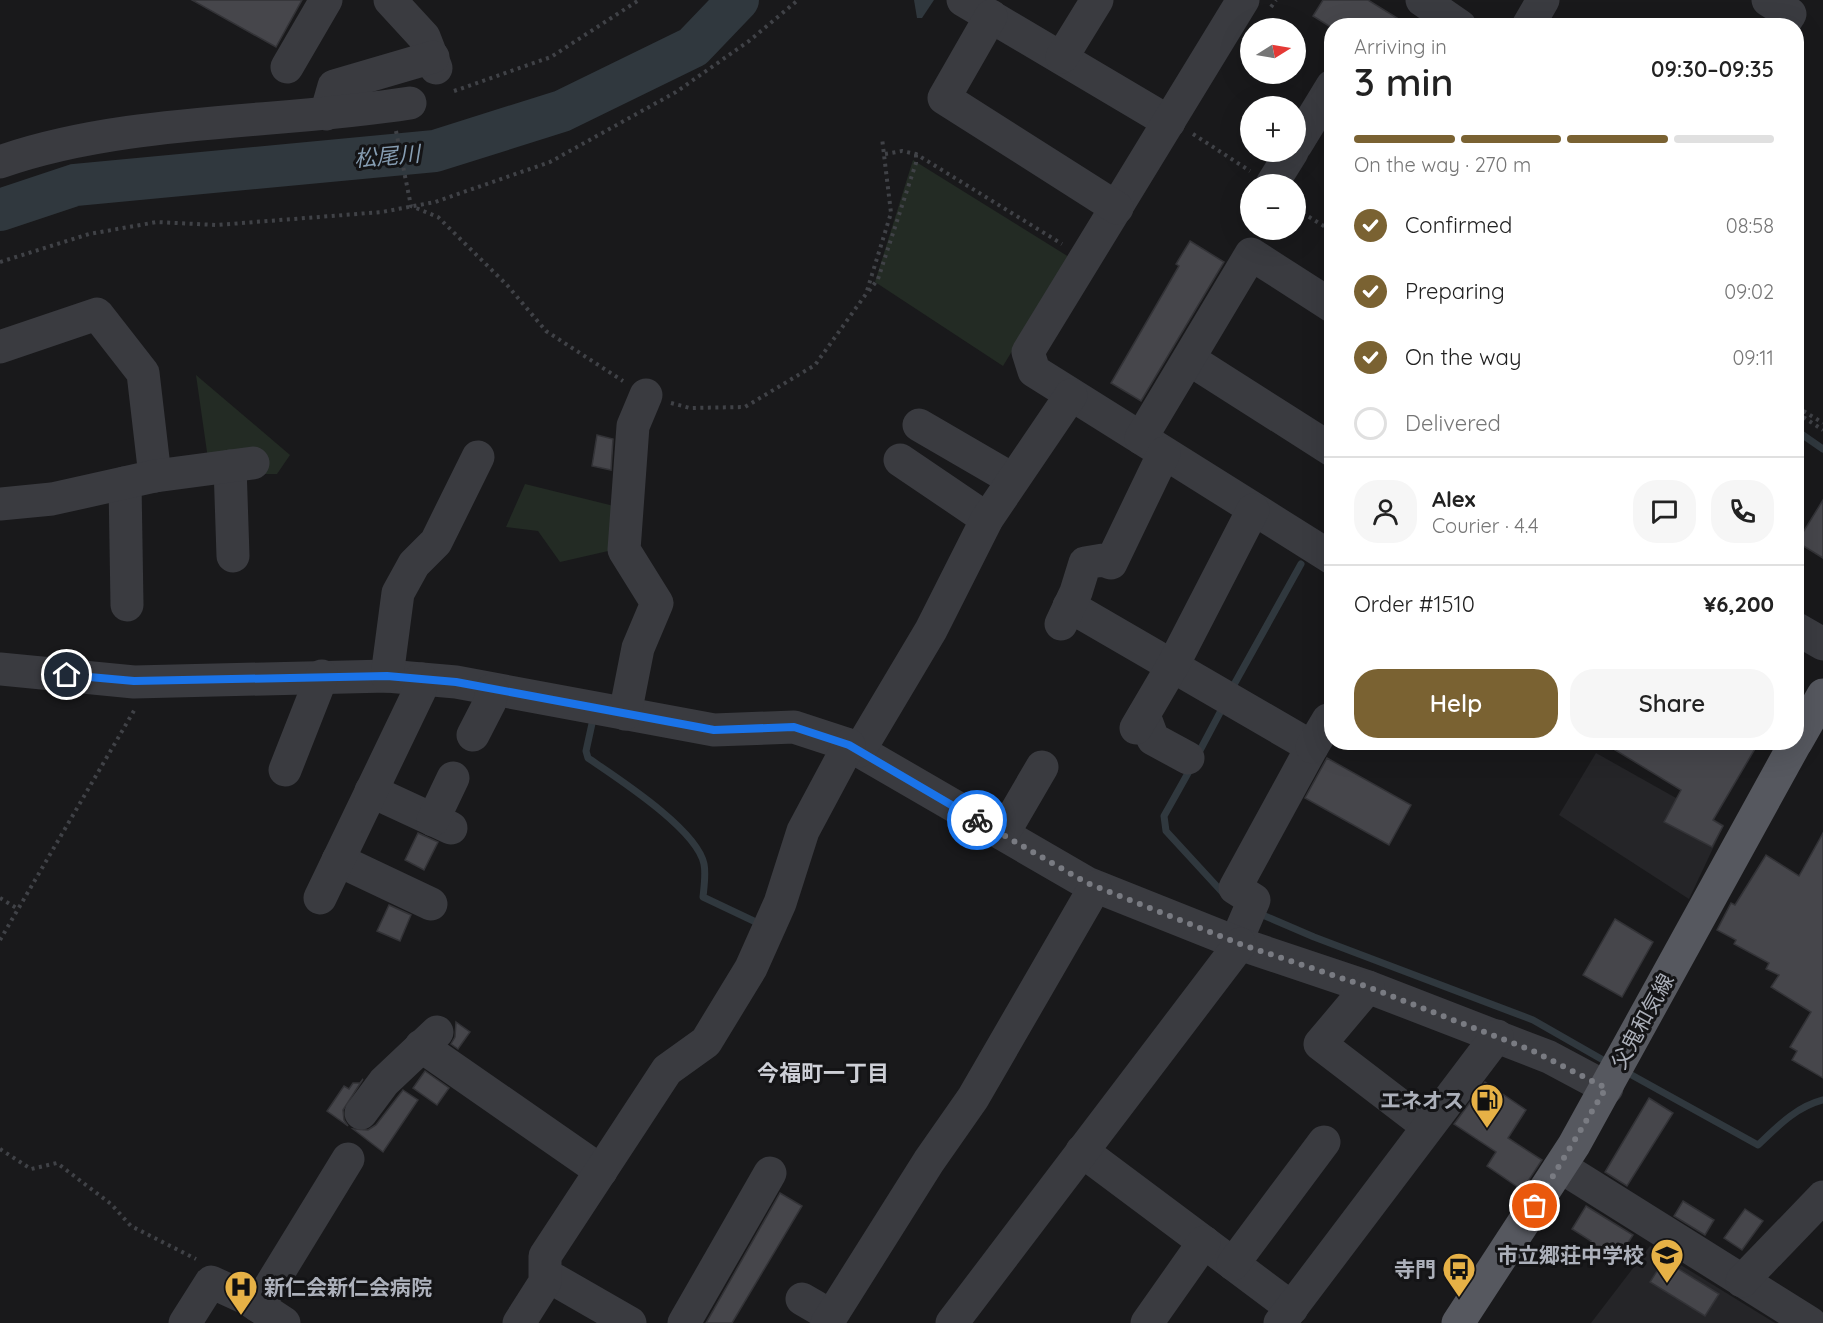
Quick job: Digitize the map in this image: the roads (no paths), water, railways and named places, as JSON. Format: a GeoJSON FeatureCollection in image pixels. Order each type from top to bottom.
{"type":"FeatureCollection","features":[{"type":"Feature","properties":{"kind":"main road","name":"父鬼和気線"},"geometry":{"type":"LineString","coordinates":[[1804,728],[1823,694]]}},
{"type":"Feature","properties":{"kind":"main road","name":"父鬼和気線"},"geometry":{"type":"LineString","coordinates":[[1458,1323],[1561,1167],[1792,750]]}},
{"type":"Feature","properties":{"kind":"street"},"geometry":{"type":"LineString","coordinates":[[287,67],[326,0]]}},
{"type":"Feature","properties":{"kind":"street"},"geometry":{"type":"LineString","coordinates":[[326,114],[334,86],[440,72],[424,37],[390,0]]}},
{"type":"Feature","properties":{"kind":"street"},"geometry":{"type":"LineString","coordinates":[[963,0],[1181,128]]}},
{"type":"Feature","properties":{"kind":"street"},"geometry":{"type":"LineString","coordinates":[[1062,57],[1097,0]]}},
{"type":"Feature","properties":{"kind":"street"},"geometry":{"type":"LineString","coordinates":[[1243,0],[1181,128],[1116,208],[1028,352],[1034,371],[1324,553]]}},
{"type":"Feature","properties":{"kind":"street"},"geometry":{"type":"LineString","coordinates":[[1422,0],[1448,18]]}},
{"type":"Feature","properties":{"kind":"street"},"geometry":{"type":"LineString","coordinates":[[1533,18],[1543,0]]}},
{"type":"Feature","properties":{"kind":"street"},"geometry":{"type":"LineString","coordinates":[[1768,0],[1790,14],[1787,18]]}},
{"type":"Feature","properties":{"kind":"street"},"geometry":{"type":"LineString","coordinates":[[991,16],[944,98],[1116,208]]}},
{"type":"Feature","properties":{"kind":"street"},"geometry":{"type":"LineString","coordinates":[[1306,129],[1324,99]]}},
{"type":"Feature","properties":{"kind":"street"},"geometry":{"type":"LineString","coordinates":[[0,162],[28,152],[101,137],[326,114],[400,104]]}},
{"type":"Feature","properties":{"kind":"street"},"geometry":{"type":"LineString","coordinates":[[1267,174],[1280,162]]}},
{"type":"Feature","properties":{"kind":"street"},"geometry":{"type":"LineString","coordinates":[[952,1323],[1238,943],[1254,900],[1235,888],[1320,734],[1065,615],[1073,560],[1085,563],[1102,560],[1111,563],[1152,446],[1189,359],[1252,242],[1324,300]]}},
{"type":"Feature","properties":{"kind":"street"},"geometry":{"type":"LineString","coordinates":[[0,346],[97,314],[143,374],[140,479],[127,605]]}},
{"type":"Feature","properties":{"kind":"street"},"geometry":{"type":"LineString","coordinates":[[1189,359],[1324,445]]}},
{"type":"Feature","properties":{"kind":"street"},"geometry":{"type":"LineString","coordinates":[[626,714],[638,648],[657,603],[624,550],[633,426],[646,395]]}},
{"type":"Feature","properties":{"kind":"street"},"geometry":{"type":"LineString","coordinates":[[519,1323],[545,1282],[545,1256],[667,1070],[706,1042],[751,968],[780,903],[803,831],[854,748],[932,630],[987,519],[1071,395]]}},
{"type":"Feature","properties":{"kind":"street"},"geometry":{"type":"LineString","coordinates":[[919,425],[1012,479]]}},
{"type":"Feature","properties":{"kind":"street"},"geometry":{"type":"LineString","coordinates":[[900,460],[987,519]]}},
{"type":"Feature","properties":{"kind":"street"},"geometry":{"type":"LineString","coordinates":[[0,504],[67,481],[140,479],[241,465],[233,556]]}},
{"type":"Feature","properties":{"kind":"street"},"geometry":{"type":"LineString","coordinates":[[387,676],[398,593],[414,564],[416,548],[436,542],[464,467]]}},
{"type":"Feature","properties":{"kind":"street"},"geometry":{"type":"LineString","coordinates":[[1170,757],[1140,722],[1173,665],[1253,510]]}},
{"type":"Feature","properties":{"kind":"street"},"geometry":{"type":"LineString","coordinates":[[1804,632],[1823,644]]}},
{"type":"Feature","properties":{"kind":"street"},"geometry":{"type":"LineString","coordinates":[[0,669],[134,681],[387,676],[456,682],[714,730],[794,727],[854,748],[1095,887],[1238,943],[1368,987],[1497,1036],[1549,1057],[1606,1088]]}},
{"type":"Feature","properties":{"kind":"street"},"geometry":{"type":"LineString","coordinates":[[285,770],[322,676]]}},
{"type":"Feature","properties":{"kind":"street"},"geometry":{"type":"LineString","coordinates":[[320,898],[420,690],[421,679]]}},
{"type":"Feature","properties":{"kind":"street"},"geometry":{"type":"LineString","coordinates":[[473,735],[490,702],[492,690]]}},
{"type":"Feature","properties":{"kind":"street"},"geometry":{"type":"LineString","coordinates":[[1003,834],[1042,767]]}},
{"type":"Feature","properties":{"kind":"street"},"geometry":{"type":"LineString","coordinates":[[371,791],[442,824],[453,778]]}},
{"type":"Feature","properties":{"kind":"street"},"geometry":{"type":"LineString","coordinates":[[338,860],[383,893],[431,904]]}},
{"type":"Feature","properties":{"kind":"street"},"geometry":{"type":"LineString","coordinates":[[820,1308],[973,1098],[1095,887]]}},
{"type":"Feature","properties":{"kind":"street"},"geometry":{"type":"LineString","coordinates":[[1368,987],[1320,1044],[1427,1126]]}},
{"type":"Feature","properties":{"kind":"street"},"geometry":{"type":"LineString","coordinates":[[1082,1151],[1233,1264],[1297,1317],[1427,1126],[1497,1036]]}},
{"type":"Feature","properties":{"kind":"street"},"geometry":{"type":"LineString","coordinates":[[361,1113],[384,1082],[429,1039],[520,1102],[601,1171]]}},
{"type":"Feature","properties":{"kind":"street"},"geometry":{"type":"LineString","coordinates":[[1233,1264],[1288,1167],[1324,1142]]}},
{"type":"Feature","properties":{"kind":"street"},"geometry":{"type":"LineString","coordinates":[[190,1321],[211,1282],[271,1314],[332,1208],[348,1159]]}},
{"type":"Feature","properties":{"kind":"street"},"geometry":{"type":"LineString","coordinates":[[1561,1167],[1810,1323]]}},
{"type":"Feature","properties":{"kind":"street"},"geometry":{"type":"LineString","coordinates":[[684,1323],[770,1173]]}},
{"type":"Feature","properties":{"kind":"street"},"geometry":{"type":"LineString","coordinates":[[1742,1281],[1822,1201]]}},
{"type":"Feature","properties":{"kind":"street"},"geometry":{"type":"LineString","coordinates":[[1148,1323],[1204,1242]]}},
{"type":"Feature","properties":{"kind":"street"},"geometry":{"type":"LineString","coordinates":[[545,1282],[555,1280],[630,1323]]}},
{"type":"Feature","properties":{"kind":"waterway","name":"松尾川"},"geometry":{"type":"LineString","coordinates":[[0,210],[75,185],[435,151],[562,111],[693,47],[738,0]]}},
{"type":"Feature","properties":{"kind":"waterway"},"geometry":{"type":"LineString","coordinates":[[1804,436],[1823,449]]}},
{"type":"Feature","properties":{"kind":"waterway"},"geometry":{"type":"LineString","coordinates":[[1231,690],[1301,564]]}},
{"type":"Feature","properties":{"kind":"waterway"},"geometry":{"type":"LineString","coordinates":[[1197,756],[1224,705]]}},
{"type":"Feature","properties":{"kind":"waterway"},"geometry":{"type":"LineString","coordinates":[[593,719],[586,751],[588,758],[636,791],[687,835],[698,850],[704,864],[703,897],[760,924]]}},
{"type":"Feature","properties":{"kind":"waterway"},"geometry":{"type":"LineString","coordinates":[[1192,766],[1164,816],[1166,831],[1223,893]]}},
{"type":"Feature","properties":{"kind":"waterway"},"geometry":{"type":"LineString","coordinates":[[1258,913],[1314,937],[1533,1020],[1603,1060]]}},
{"type":"Feature","properties":{"kind":"waterway"},"geometry":{"type":"LineString","coordinates":[[1628,1073],[1758,1145],[1796,1112],[1823,1100]]}},
{"type":"Feature","properties":{"kind":"place","name":"エネオス"},"geometry":{"type":"Point","coordinates":[1487,1129]}},
{"type":"Feature","properties":{"kind":"place","name":"市立郷荘中学校"},"geometry":{"type":"Point","coordinates":[1667,1284]}},
{"type":"Feature","properties":{"kind":"place","name":"寺門"},"geometry":{"type":"Point","coordinates":[1459,1298]}},
{"type":"Feature","properties":{"kind":"place","name":"新仁会新仁会病院"},"geometry":{"type":"Point","coordinates":[241,1316]}},
{"type":"Feature","properties":{"kind":"district","name":"今福町一丁目"},"geometry":{"type":"Point","coordinates":[823,1073]}}]}
